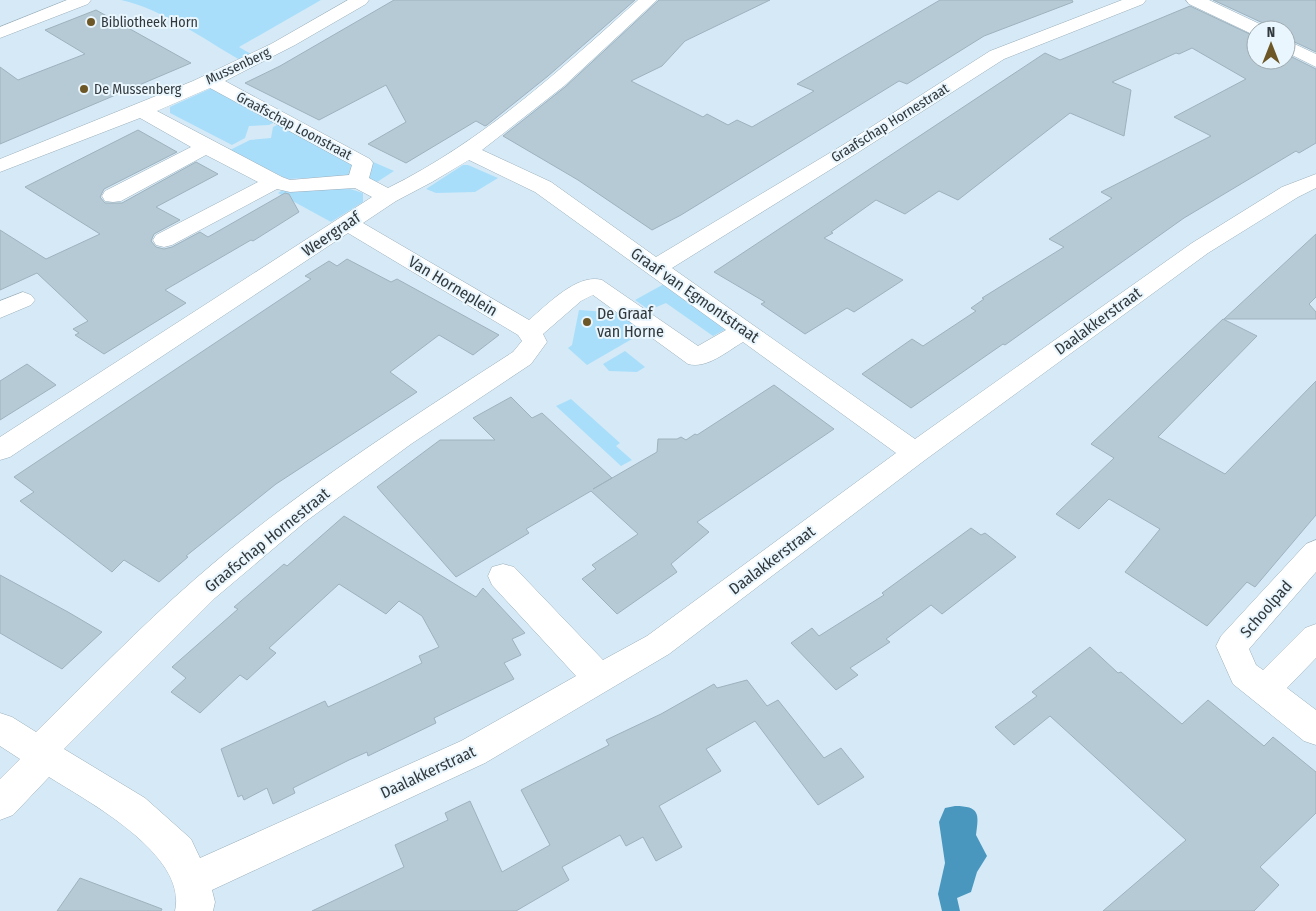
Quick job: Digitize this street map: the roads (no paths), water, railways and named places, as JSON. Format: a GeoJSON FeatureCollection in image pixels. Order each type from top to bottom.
{"type":"FeatureCollection","features":[{"type":"Feature","properties":{"kind":"street"},"geometry":{"type":"LineString","coordinates":[[0,33],[82,0]]}},
{"type":"Feature","properties":{"kind":"street","name":"Mussenberg"},"geometry":{"type":"LineString","coordinates":[[0,166],[142,110],[266,54],[360,0]]}},
{"type":"Feature","properties":{"kind":"street","name":"Weergraaf"},"geometry":{"type":"LineString","coordinates":[[0,450],[349,224],[388,196],[412,186],[466,151],[544,94],[648,0]]}},
{"type":"Feature","properties":{"kind":"street","name":"Graafschap Hornestraat"},"geometry":{"type":"LineString","coordinates":[[655,268],[850,149],[998,55],[1137,0]]}},
{"type":"Feature","properties":{"kind":"street"},"geometry":{"type":"LineString","coordinates":[[1195,0],[1246,24]]}},
{"type":"Feature","properties":{"kind":"street"},"geometry":{"type":"LineString","coordinates":[[9,14],[26,22]]}},
{"type":"Feature","properties":{"kind":"street"},"geometry":{"type":"LineString","coordinates":[[1296,50],[1316,61]]}},
{"type":"Feature","properties":{"kind":"street","name":"Graafschap Loonstraat"},"geometry":{"type":"LineString","coordinates":[[209,80],[363,163],[358,181]]}},
{"type":"Feature","properties":{"kind":"street","name":"Graafschap Loonstraat"},"geometry":{"type":"LineString","coordinates":[[142,110],[206,147],[274,182],[290,186],[358,181],[388,196]]}},
{"type":"Feature","properties":{"kind":"street"},"geometry":{"type":"LineString","coordinates":[[113,196],[206,147]]}},
{"type":"Feature","properties":{"kind":"street","name":"Graaf van Egmontstraat"},"geometry":{"type":"LineString","coordinates":[[466,151],[543,187],[915,453]]}},
{"type":"Feature","properties":{"kind":"street","name":"Daalakkerstraat"},"geometry":{"type":"LineString","coordinates":[[193,895],[473,752],[658,645],[915,453],[1200,248],[1290,192],[1316,180]]}},
{"type":"Feature","properties":{"kind":"street"},"geometry":{"type":"LineString","coordinates":[[164,240],[274,182]]}},
{"type":"Feature","properties":{"kind":"street","name":"Van Horneplein"},"geometry":{"type":"LineString","coordinates":[[349,224],[528,330],[526,346]]}},
{"type":"Feature","properties":{"kind":"street","name":"Graafschap Hornestraat"},"geometry":{"type":"LineString","coordinates":[[0,804],[42,754],[204,590],[295,514],[526,346],[573,296],[594,285],[697,358],[744,330]]}},
{"type":"Feature","properties":{"kind":"street"},"geometry":{"type":"LineString","coordinates":[[0,310],[22,300]]}},
{"type":"Feature","properties":{"kind":"street","name":"Schoolpad"},"geometry":{"type":"LineString","coordinates":[[1316,552],[1232,646],[1244,674],[1316,730]]}},
{"type":"Feature","properties":{"kind":"street"},"geometry":{"type":"LineString","coordinates":[[503,576],[600,679]]}},
{"type":"Feature","properties":{"kind":"street"},"geometry":{"type":"LineString","coordinates":[[1265,689],[1316,638]]}},
{"type":"Feature","properties":{"kind":"street"},"geometry":{"type":"LineString","coordinates":[[0,728],[132,810],[178,852],[193,895]]}},
{"type":"Feature","properties":{"kind":"place","name":"Bibliotheek Horn"},"geometry":{"type":"Point","coordinates":[91,22]}},
{"type":"Feature","properties":{"kind":"place","name":"De Mussenberg"},"geometry":{"type":"Point","coordinates":[84,89]}},
{"type":"Feature","properties":{"kind":"place","name":"De Graaf van Horne"},"geometry":{"type":"Point","coordinates":[587,322]}}]}
